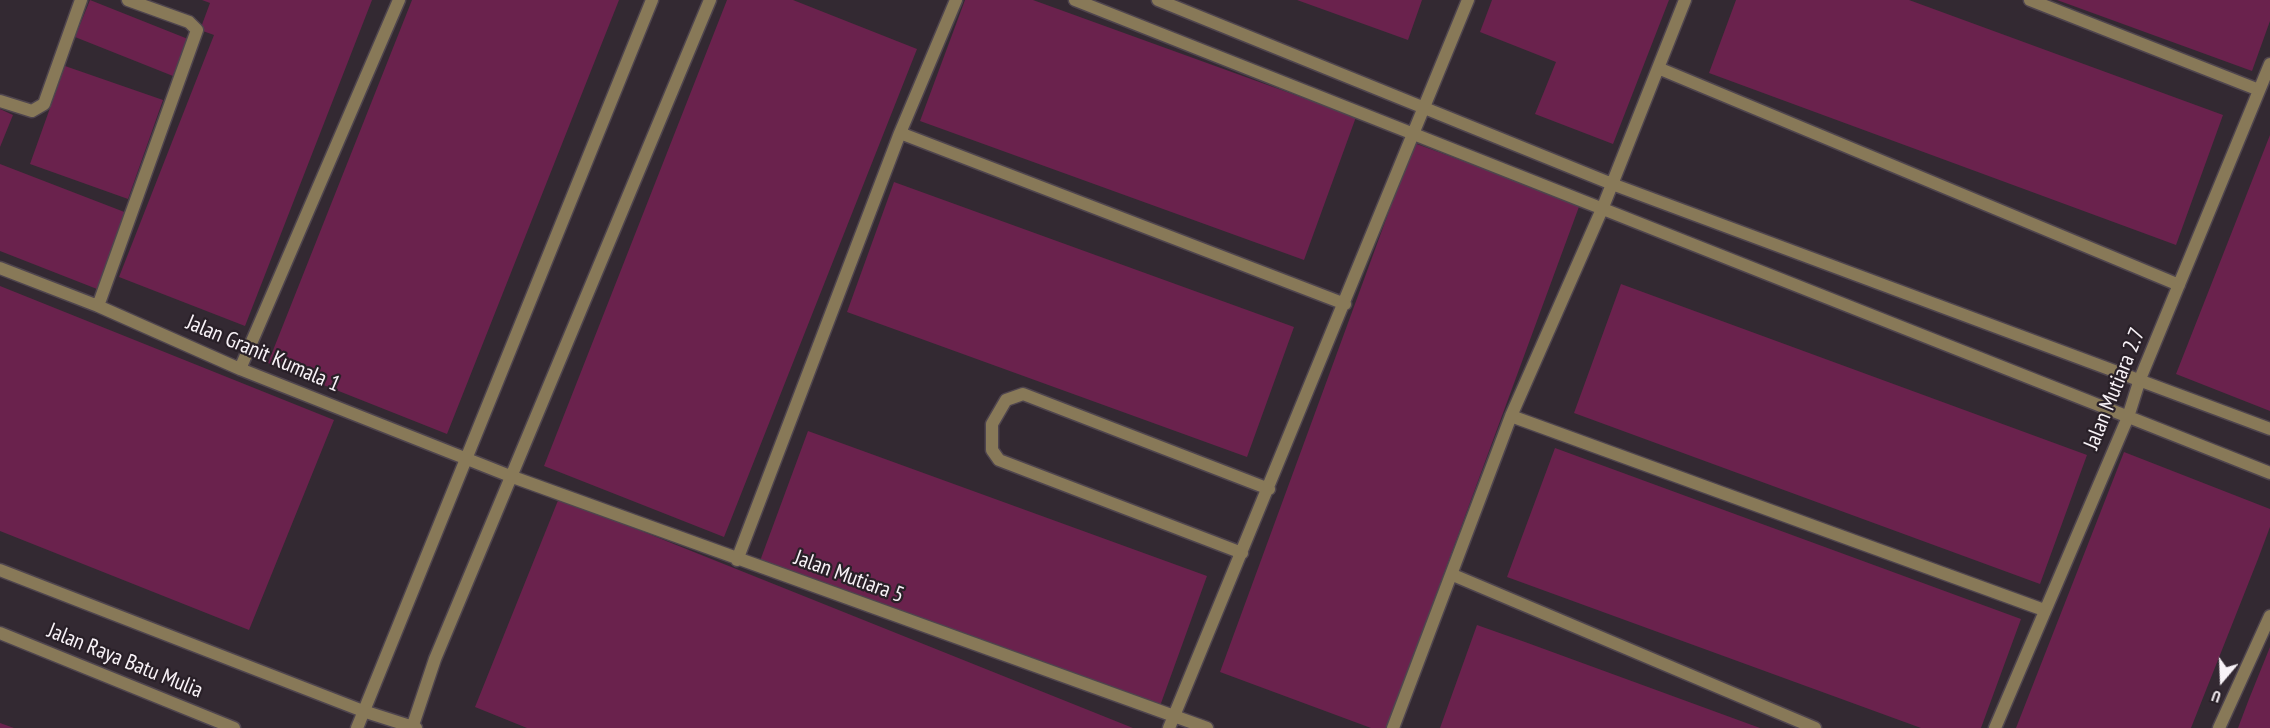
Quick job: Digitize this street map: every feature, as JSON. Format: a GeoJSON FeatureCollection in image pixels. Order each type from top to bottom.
{"type":"FeatureCollection","features":[{"type":"Feature","properties":{"kind":"street"},"geometry":{"type":"LineString","coordinates":[[0,101],[32,111],[44,104],[81,0]]}},
{"type":"Feature","properties":{"kind":"street"},"geometry":{"type":"LineString","coordinates":[[98,306],[197,30],[189,22],[128,0]]}},
{"type":"Feature","properties":{"kind":"street"},"geometry":{"type":"LineString","coordinates":[[240,369],[399,0]]}},
{"type":"Feature","properties":{"kind":"street"},"geometry":{"type":"LineString","coordinates":[[357,728],[652,0]]}},
{"type":"Feature","properties":{"kind":"street"},"geometry":{"type":"LineString","coordinates":[[0,570],[363,711],[414,727],[435,658],[710,0]]}},
{"type":"Feature","properties":{"kind":"street"},"geometry":{"type":"LineString","coordinates":[[737,560],[900,134],[956,0]]}},
{"type":"Feature","properties":{"kind":"street"},"geometry":{"type":"LineString","coordinates":[[1075,0],[1603,207],[2270,473]]}},
{"type":"Feature","properties":{"kind":"street"},"geometry":{"type":"LineString","coordinates":[[1158,0],[1612,184],[2270,429]]}},
{"type":"Feature","properties":{"kind":"street"},"geometry":{"type":"LineString","coordinates":[[1169,728],[1468,0]]}},
{"type":"Feature","properties":{"kind":"street"},"geometry":{"type":"LineString","coordinates":[[1393,728],[1454,575],[1511,416],[1603,207],[1685,0]]}},
{"type":"Feature","properties":{"kind":"street"},"geometry":{"type":"LineString","coordinates":[[2030,0],[2259,90]]}},
{"type":"Feature","properties":{"kind":"street","name":"Jalan Mutiara 2.7"},"geometry":{"type":"LineString","coordinates":[[1995,728],[2128,417],[2140,380],[2270,64]]}},
{"type":"Feature","properties":{"kind":"street"},"geometry":{"type":"LineString","coordinates":[[1658,68],[2179,285]]}},
{"type":"Feature","properties":{"kind":"street"},"geometry":{"type":"LineString","coordinates":[[900,134],[1345,304]]}},
{"type":"Feature","properties":{"kind":"street","name":"Jalan Granit Kumala 1"},"geometry":{"type":"LineString","coordinates":[[0,268],[98,306],[240,369],[510,476]]}},
{"type":"Feature","properties":{"kind":"street"},"geometry":{"type":"LineString","coordinates":[[1242,553],[999,460],[992,450],[992,424],[1006,400],[1023,394],[1269,489]]}},
{"type":"Feature","properties":{"kind":"street"},"geometry":{"type":"LineString","coordinates":[[1511,416],[2044,610]]}},
{"type":"Feature","properties":{"kind":"street","name":"Jalan Mutiara 5"},"geometry":{"type":"LineString","coordinates":[[510,476],[737,560],[1208,728]]}},
{"type":"Feature","properties":{"kind":"street"},"geometry":{"type":"LineString","coordinates":[[1454,575],[1815,728]]}},
{"type":"Feature","properties":{"kind":"street"},"geometry":{"type":"LineString","coordinates":[[2219,728],[2270,616]]}},
{"type":"Feature","properties":{"kind":"street","name":"Jalan Raya Batu Mulia"},"geometry":{"type":"LineString","coordinates":[[0,633],[234,728]]}},
{"type":"Feature","properties":{"kind":"building"},"geometry":{"type":"Polygon","coordinates":[[[90,0],[188,39],[173,76],[75,37],[90,0]]]}},
{"type":"Feature","properties":{"kind":"building"},"geometry":{"type":"Polygon","coordinates":[[[202,0],[372,0],[245,326],[119,277],[214,35],[200,30],[210,3],[202,0]]]}},
{"type":"Feature","properties":{"kind":"building"},"geometry":{"type":"Polygon","coordinates":[[[412,0],[619,0],[447,434],[268,363],[412,0]]]}},
{"type":"Feature","properties":{"kind":"building"},"geometry":{"type":"Polygon","coordinates":[[[727,0],[793,0],[917,49],[724,537],[544,466],[727,0]]]}},
{"type":"Feature","properties":{"kind":"building"},"geometry":{"type":"Polygon","coordinates":[[[965,0],[1033,0],[1356,117],[1304,260],[920,121],[965,0]]]}},
{"type":"Feature","properties":{"kind":"building"},"geometry":{"type":"Polygon","coordinates":[[[1297,0],[1422,0],[1408,40],[1297,0]]]}},
{"type":"Feature","properties":{"kind":"building"},"geometry":{"type":"Polygon","coordinates":[[[1492,0],[1669,0],[1613,144],[1535,114],[1556,62],[1480,32],[1492,0]]]}},
{"type":"Feature","properties":{"kind":"building"},"geometry":{"type":"Polygon","coordinates":[[[1736,0],[1909,0],[2223,115],[2176,245],[1709,73],[1736,0]]]}},
{"type":"Feature","properties":{"kind":"building"},"geometry":{"type":"Polygon","coordinates":[[[2057,0],[2270,0],[2270,21],[2252,71],[2057,0]]]}},
{"type":"Feature","properties":{"kind":"building"},"geometry":{"type":"Polygon","coordinates":[[[65,66],[163,100],[128,199],[30,164],[65,66]]]}},
{"type":"Feature","properties":{"kind":"building"},"geometry":{"type":"Polygon","coordinates":[[[0,109],[13,115],[0,147],[0,109]]]}},
{"type":"Feature","properties":{"kind":"building"},"geometry":{"type":"Polygon","coordinates":[[[2270,135],[2270,411],[2176,374],[2270,135]]]}},
{"type":"Feature","properties":{"kind":"building"},"geometry":{"type":"Polygon","coordinates":[[[1414,143],[1580,204],[1387,728],[1371,728],[1220,672],[1414,143]]]}},
{"type":"Feature","properties":{"kind":"building"},"geometry":{"type":"Polygon","coordinates":[[[0,164],[127,213],[97,289],[0,251],[0,164]]]}},
{"type":"Feature","properties":{"kind":"building"},"geometry":{"type":"Polygon","coordinates":[[[894,182],[1294,327],[1247,457],[847,312],[894,182]]]}},
{"type":"Feature","properties":{"kind":"building"},"geometry":{"type":"Polygon","coordinates":[[[1621,284],[2087,455],[2040,584],[1574,413],[1621,284]]]}},
{"type":"Feature","properties":{"kind":"building"},"geometry":{"type":"Polygon","coordinates":[[[0,286],[334,420],[249,630],[0,531],[0,286]]]}},
{"type":"Feature","properties":{"kind":"building"},"geometry":{"type":"Polygon","coordinates":[[[808,431],[1207,576],[1160,706],[760,561],[808,431]]]}},
{"type":"Feature","properties":{"kind":"building"},"geometry":{"type":"Polygon","coordinates":[[[1555,448],[2021,619],[1981,728],[1921,728],[1507,577],[1555,448]]]}},
{"type":"Feature","properties":{"kind":"building"},"geometry":{"type":"Polygon","coordinates":[[[2124,452],[2270,509],[2270,527],[2258,559],[2191,728],[2016,728],[2124,452]]]}},
{"type":"Feature","properties":{"kind":"building"},"geometry":{"type":"Polygon","coordinates":[[[559,498],[1133,728],[527,728],[475,707],[559,498]]]}},
{"type":"Feature","properties":{"kind":"building"},"geometry":{"type":"Polygon","coordinates":[[[1477,625],[1525,642],[1760,728],[1440,728],[1477,625]]]}},
{"type":"Feature","properties":{"kind":"building"},"geometry":{"type":"Polygon","coordinates":[[[2270,647],[2270,728],[2238,728],[2249,699],[2270,647]]]}},
{"type":"Feature","properties":{"kind":"building"},"geometry":{"type":"Polygon","coordinates":[[[0,723],[14,728],[0,728],[0,723]]]}}]}
